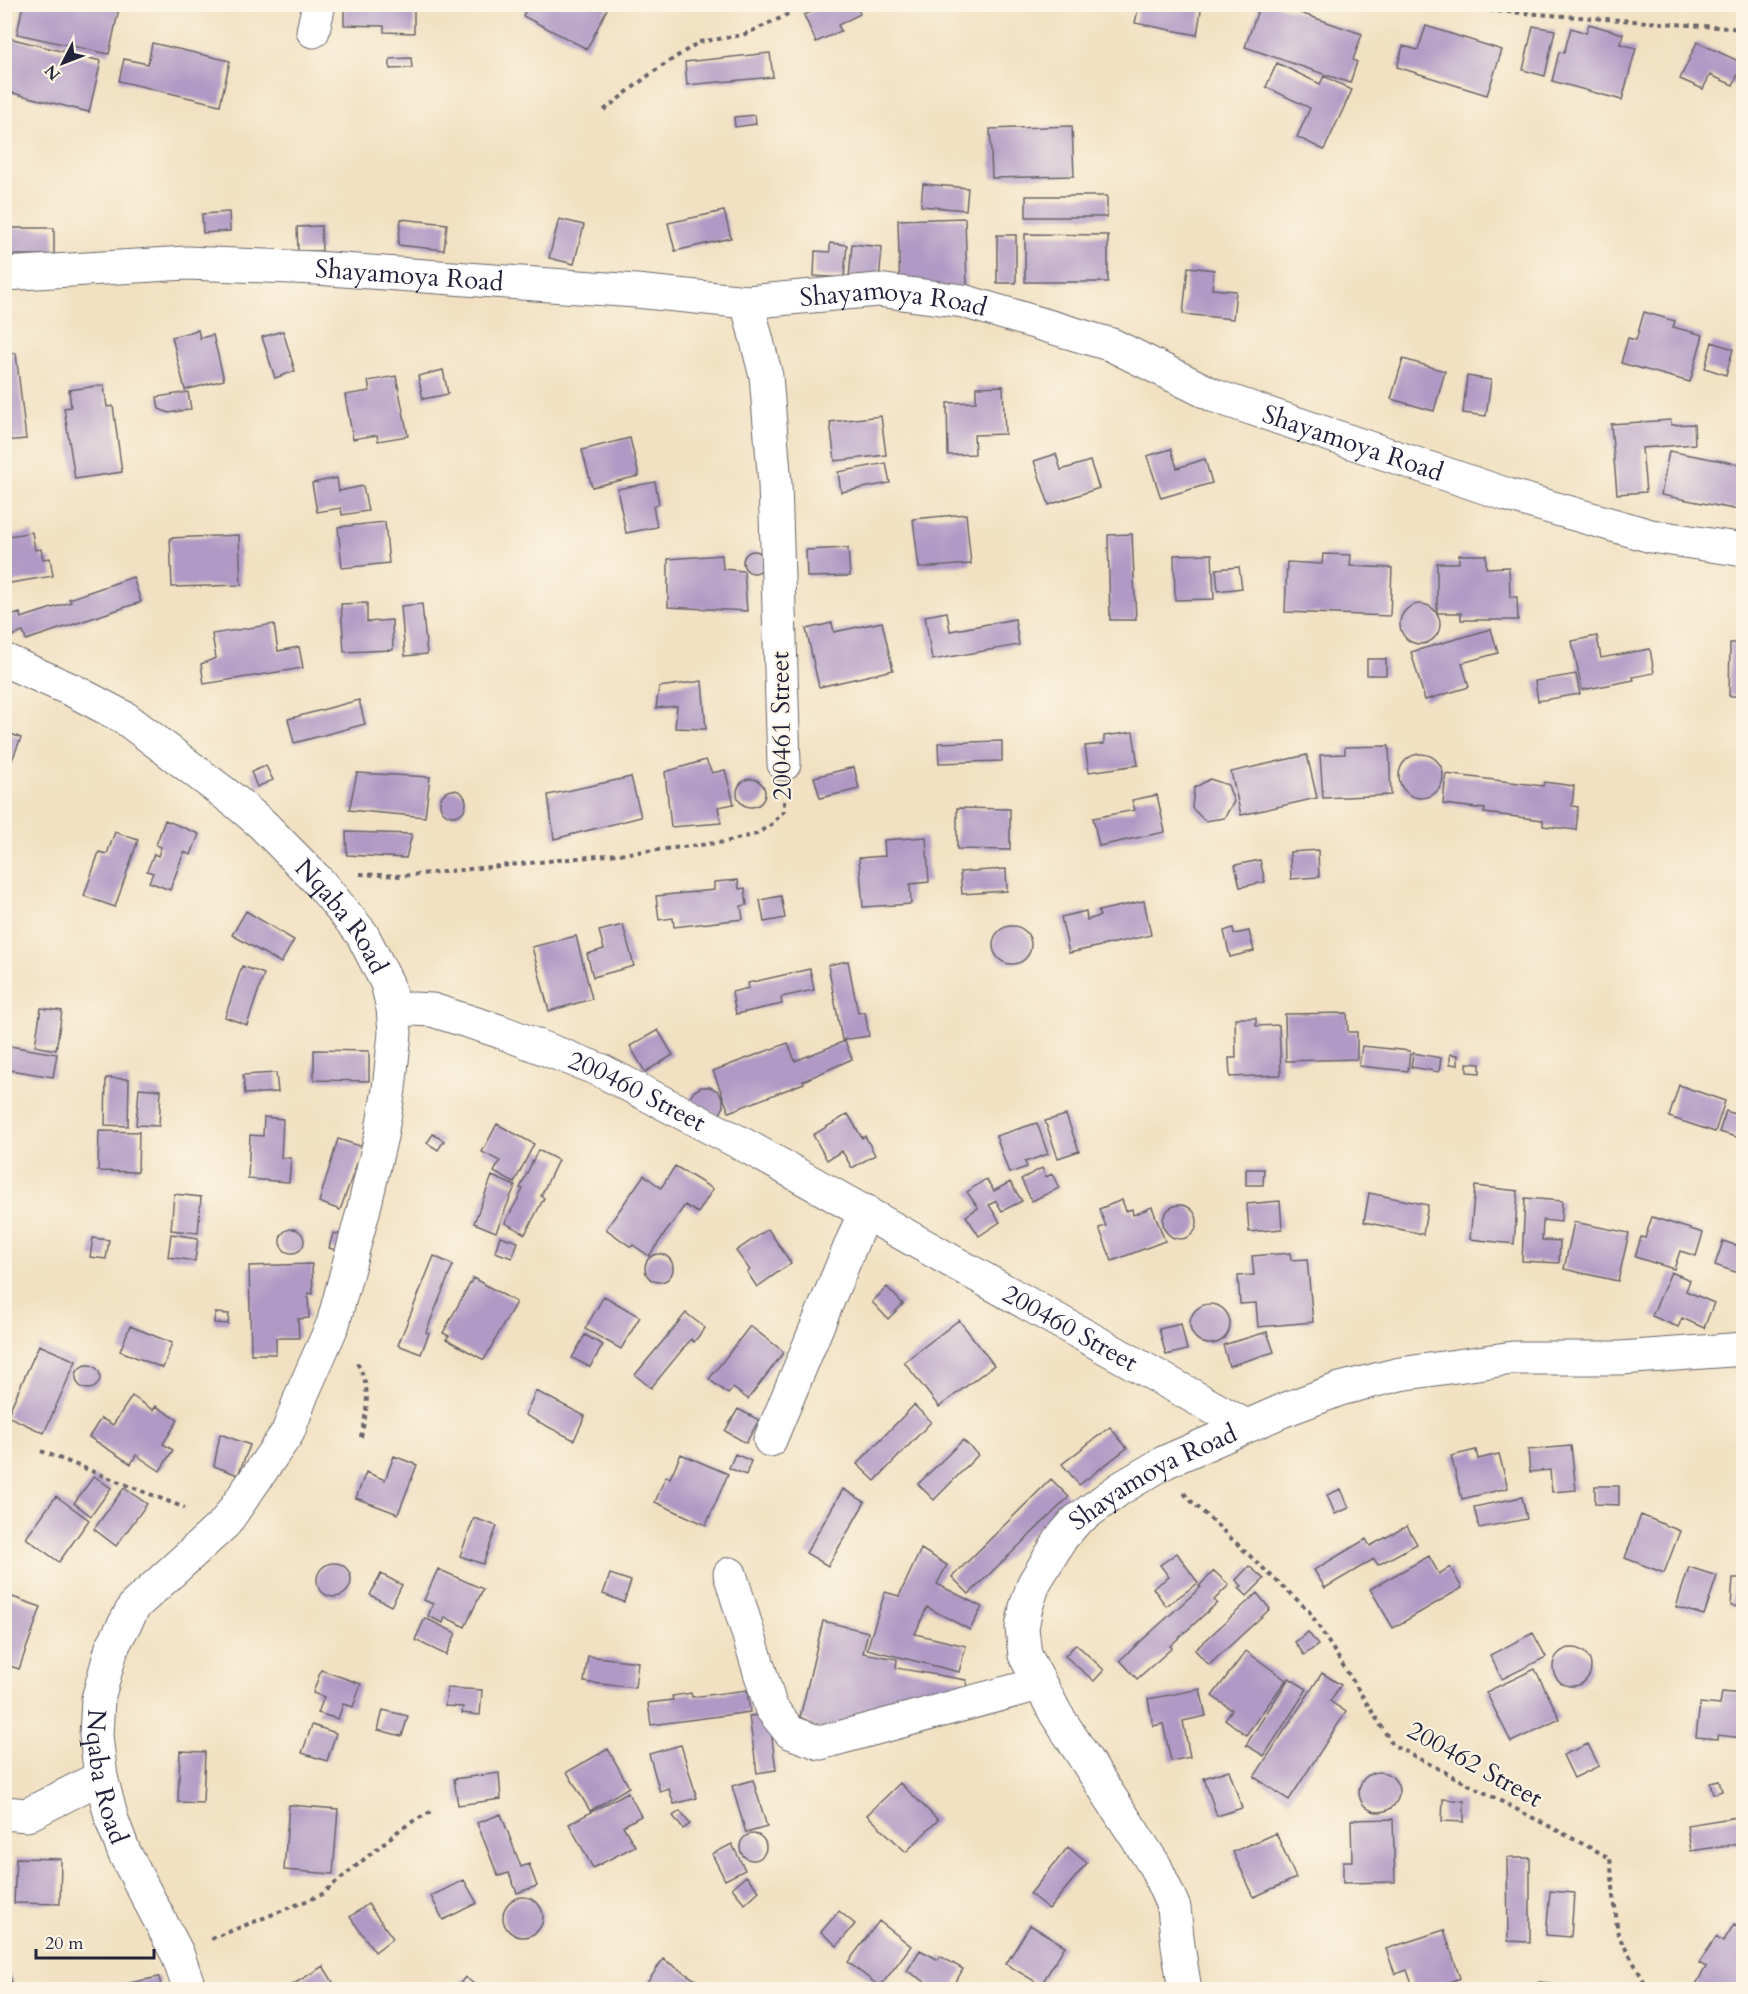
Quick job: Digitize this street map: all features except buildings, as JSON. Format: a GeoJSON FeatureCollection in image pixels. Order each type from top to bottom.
{"type":"FeatureCollection","features":[{"type":"Feature","properties":{"kind":"street","name":"Shayamoya Road"},"geometry":{"type":"LineString","coordinates":[[4,274],[186,263],[316,268],[471,279],[636,291],[747,303],[878,290],[963,301],[1112,345],[1215,396],[1508,495],[1651,536],[1743,550]]}},
{"type":"Feature","properties":{"kind":"street","name":"200461 Street"},"geometry":{"type":"LineString","coordinates":[[747,303],[766,376],[775,484],[784,764]]}},
{"type":"Feature","properties":{"kind":"street","name":"Nqaba Road"},"geometry":{"type":"LineString","coordinates":[[4,660],[46,678],[125,718],[262,824],[329,893],[362,934],[387,983],[393,1008],[395,1033],[381,1136],[333,1324],[288,1432],[225,1524],[135,1605],[112,1647],[98,1699],[96,1736],[101,1777],[112,1820],[124,1852],[177,1953],[190,1989]]}},
{"type":"Feature","properties":{"kind":"street","name":"200460 Street"},"geometry":{"type":"LineString","coordinates":[[393,1008],[432,1010],[499,1031],[600,1070],[748,1147],[1246,1426]]}},
{"type":"Feature","properties":{"kind":"street"},"geometry":{"type":"LineString","coordinates":[[770,1440],[865,1212]]}},
{"type":"Feature","properties":{"kind":"street","name":"Shayamoya Road"},"geometry":{"type":"LineString","coordinates":[[1185,1989],[1174,1908],[1155,1866],[1056,1714],[1025,1655],[1022,1628],[1026,1607],[1034,1583],[1062,1537],[1076,1521],[1121,1488],[1165,1462],[1246,1426],[1340,1389],[1401,1374],[1513,1358],[1621,1358],[1743,1349]]}},
{"type":"Feature","properties":{"kind":"street"},"geometry":{"type":"LineString","coordinates":[[730,1574],[771,1708],[790,1732],[820,1743],[1039,1684]]}},
{"type":"Feature","properties":{"kind":"street"},"geometry":{"type":"LineString","coordinates":[[4,1813],[27,1815],[101,1777]]}},
{"type":"Feature","properties":{"kind":"path"},"geometry":{"type":"LineString","coordinates":[[604,110],[653,72],[699,42],[743,35],[803,4]]}},
{"type":"Feature","properties":{"kind":"path"},"geometry":{"type":"LineString","coordinates":[[1399,4],[1743,29]]}},
{"type":"Feature","properties":{"kind":"path","name":"200461 Street"},"geometry":{"type":"LineString","coordinates":[[309,872],[401,876],[725,842],[756,834],[771,825],[784,811],[784,764]]}},
{"type":"Feature","properties":{"kind":"path"},"geometry":{"type":"LineString","coordinates":[[333,1324],[360,1368],[369,1400],[360,1442]]}},
{"type":"Feature","properties":{"kind":"path"},"geometry":{"type":"LineString","coordinates":[[42,1451],[225,1524]]}},
{"type":"Feature","properties":{"kind":"path","name":"200462 Street"},"geometry":{"type":"LineString","coordinates":[[1165,1462],[1189,1499],[1309,1611],[1393,1745],[1610,1858],[1618,1935],[1649,1989]]}},
{"type":"Feature","properties":{"kind":"path"},"geometry":{"type":"LineString","coordinates":[[177,1953],[321,1894],[397,1832],[433,1811]]}}]}
